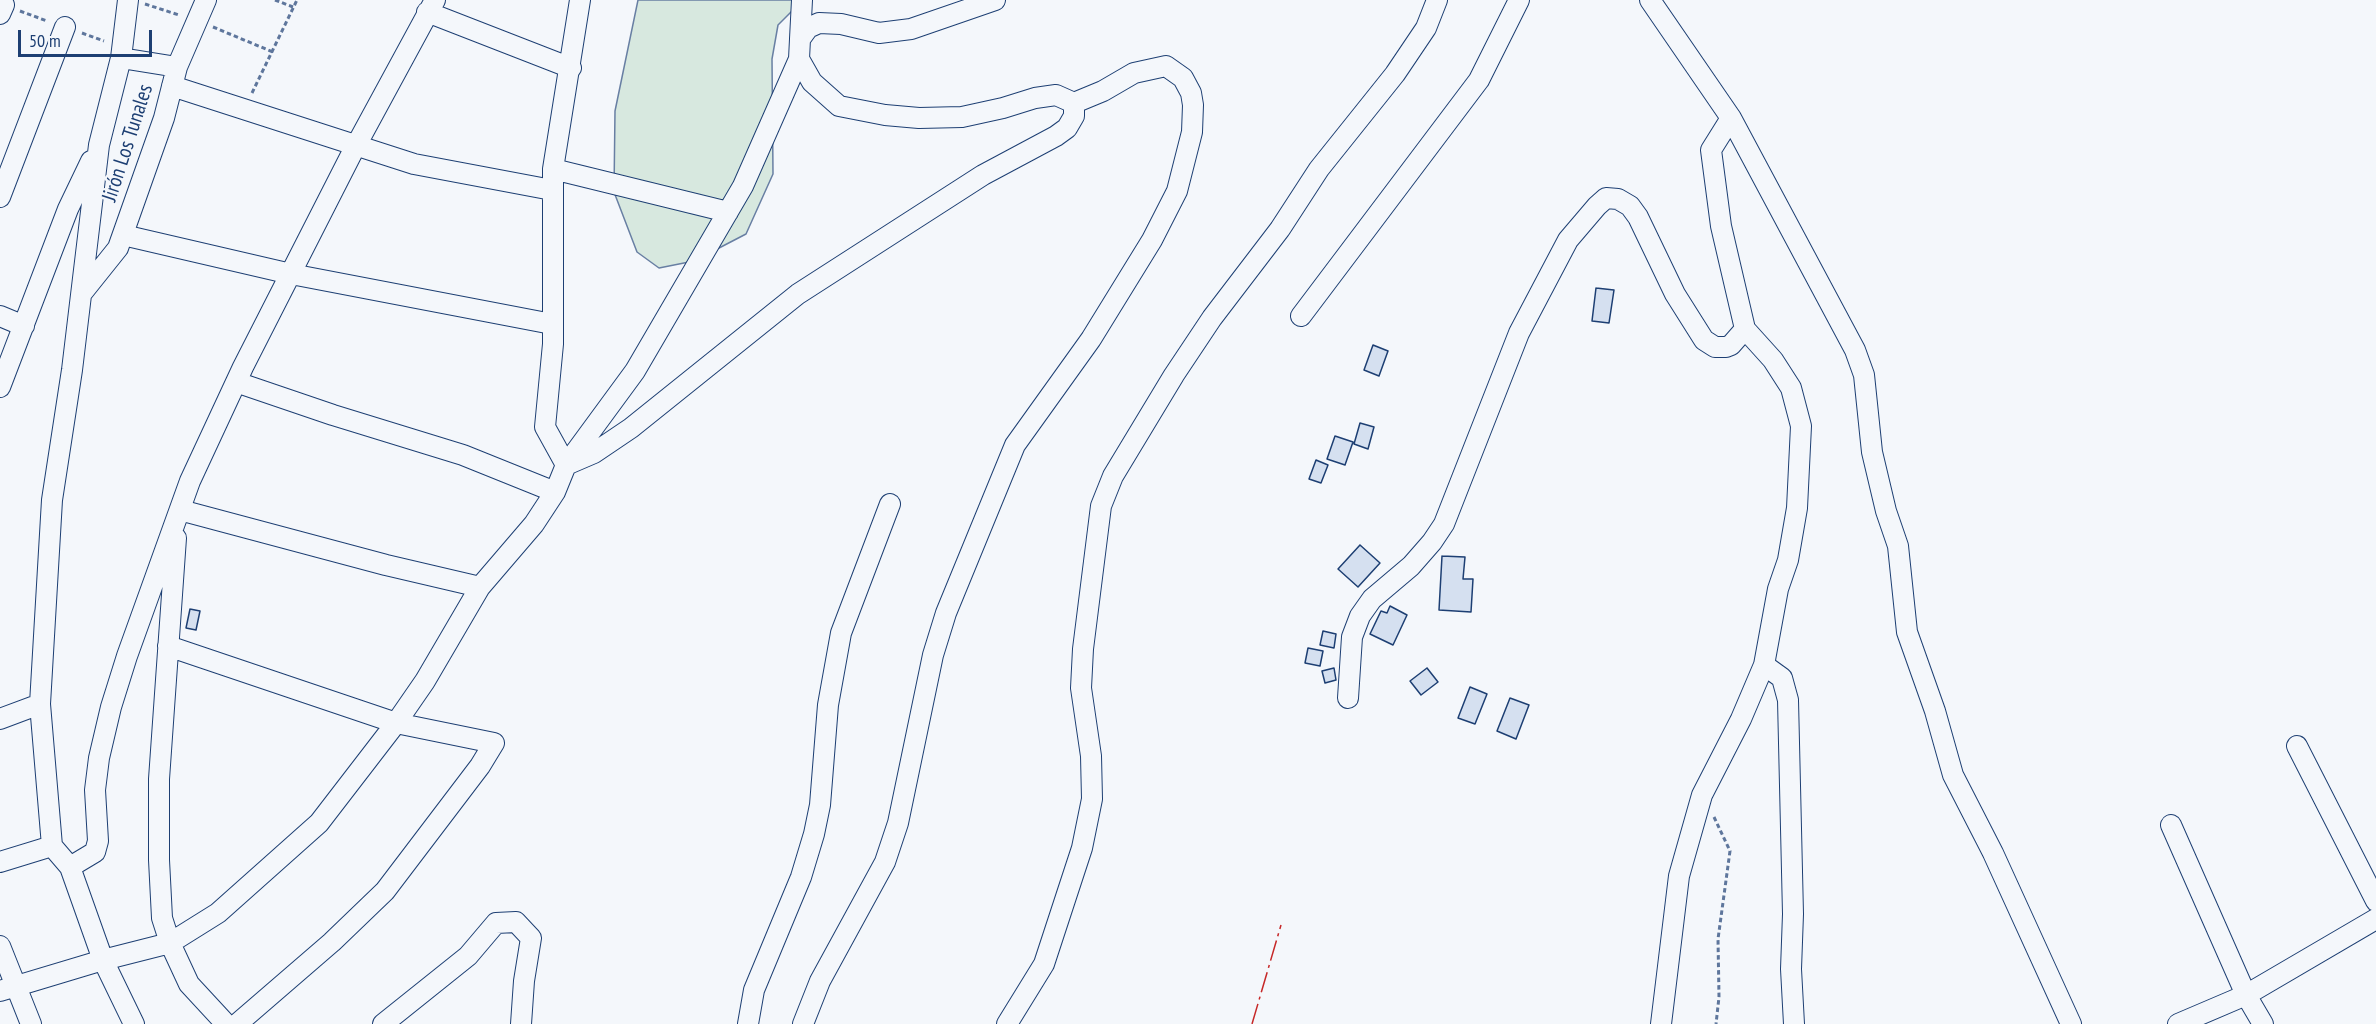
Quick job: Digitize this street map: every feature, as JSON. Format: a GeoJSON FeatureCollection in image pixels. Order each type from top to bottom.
{"type":"FeatureCollection","features":[{"type":"Feature","properties":{"kind":"street"},"geometry":{"type":"LineString","coordinates":[[129,0],[121,58],[99,145],[72,370],[52,500],[40,704],[52,846],[70,867],[103,960],[134,1024]]}},
{"type":"Feature","properties":{"kind":"street","name":"Jirón Los Tunales"},"geometry":{"type":"LineString","coordinates":[[81,293],[118,248],[164,118],[177,67],[206,0]]}},
{"type":"Feature","properties":{"kind":"street"},"geometry":{"type":"LineString","coordinates":[[566,465],[545,427],[553,344],[552,190],[553,169],[571,68],[580,0]]}},
{"type":"Feature","properties":{"kind":"street"},"geometry":{"type":"LineString","coordinates":[[801,0],[800,49],[812,82],[839,106],[919,118],[962,117],[1035,98],[1056,95],[1074,104]]}},
{"type":"Feature","properties":{"kind":"street"},"geometry":{"type":"LineString","coordinates":[[8,989],[103,960],[170,943],[218,913],[319,823],[396,723],[425,681],[480,587],[534,524],[555,492],[566,465],[635,371],[743,186],[808,28],[819,23],[841,24],[879,33],[911,29],[995,0]]}},
{"type":"Feature","properties":{"kind":"street"},"geometry":{"type":"LineString","coordinates":[[1007,1024],[1044,964],[1082,848],[1092,799],[1091,756],[1081,688],[1083,649],[1101,506],[1113,476],[1174,375],[1212,318],[1280,229],[1320,169],[1395,74],[1426,28],[1437,0]]}},
{"type":"Feature","properties":{"kind":"street"},"geometry":{"type":"LineString","coordinates":[[1300,316],[1479,80],[1519,0]]}},
{"type":"Feature","properties":{"kind":"street"},"geometry":{"type":"LineString","coordinates":[[1650,0],[1731,118],[1855,350],[1864,375],[1872,452],[1886,511],[1898,546],[1907,632],[1935,711],[1953,775],[1993,853],[2070,1024]]}},
{"type":"Feature","properties":{"kind":"street"},"geometry":{"type":"LineString","coordinates":[[70,867],[95,852],[98,841],[95,790],[99,758],[111,707],[190,481],[236,382],[431,6],[571,68]]}},
{"type":"Feature","properties":{"kind":"street"},"geometry":{"type":"LineString","coordinates":[[0,197],[65,27]]}},
{"type":"Feature","properties":{"kind":"street"},"geometry":{"type":"LineString","coordinates":[[121,58],[177,67]]}},
{"type":"Feature","properties":{"kind":"street"},"geometry":{"type":"LineString","coordinates":[[803,1024],[820,981],[885,862],[898,824],[933,655],[946,613],[1015,445],[1097,330],[1152,240],[1177,191],[1192,132],[1191,93],[1183,78],[1166,66],[1134,73],[1074,104]]}},
{"type":"Feature","properties":{"kind":"street"},"geometry":{"type":"LineString","coordinates":[[172,86],[414,164],[552,190]]}},
{"type":"Feature","properties":{"kind":"street"},"geometry":{"type":"LineString","coordinates":[[566,465],[594,453],[631,428],[798,294],[982,175],[1056,136],[1067,128],[1074,116],[1074,104]]}},
{"type":"Feature","properties":{"kind":"street"},"geometry":{"type":"LineString","coordinates":[[1661,1024],[1679,876],[1702,795],[1741,719],[1764,665],[1778,589],[1788,560],[1797,508],[1801,426],[1791,388],[1773,360],[1745,329],[1721,226],[1712,150],[1731,118]]}},
{"type":"Feature","properties":{"kind":"street"},"geometry":{"type":"LineString","coordinates":[[0,387],[68,209],[99,145]]}},
{"type":"Feature","properties":{"kind":"street"},"geometry":{"type":"LineString","coordinates":[[553,169],[728,212]]}},
{"type":"Feature","properties":{"kind":"street"},"geometry":{"type":"LineString","coordinates":[[1348,698],[1352,637],[1360,616],[1372,599],[1411,566],[1444,524],[1519,333],[1568,240],[1597,206],[1606,198],[1618,199],[1630,206],[1638,217],[1675,294],[1704,340],[1715,347],[1726,347],[1731,345],[1745,329]]}},
{"type":"Feature","properties":{"kind":"street"},"geometry":{"type":"LineString","coordinates":[[123,235],[291,274],[552,324]]}},
{"type":"Feature","properties":{"kind":"street"},"geometry":{"type":"LineString","coordinates":[[0,316],[24,326]]}},
{"type":"Feature","properties":{"kind":"street"},"geometry":{"type":"LineString","coordinates":[[236,382],[333,416],[463,455],[555,492]]}},
{"type":"Feature","properties":{"kind":"street"},"geometry":{"type":"LineString","coordinates":[[748,1024],[754,990],[801,877],[814,834],[820,805],[828,705],[841,633],[890,504]]}},
{"type":"Feature","properties":{"kind":"street"},"geometry":{"type":"LineString","coordinates":[[179,512],[480,587]]}},
{"type":"Feature","properties":{"kind":"street"},"geometry":{"type":"LineString","coordinates":[[179,512],[159,779],[162,918],[170,943],[189,984],[226,1024]]}},
{"type":"Feature","properties":{"kind":"street"},"geometry":{"type":"LineString","coordinates":[[168,646],[396,723],[494,743],[480,766],[385,891],[332,942],[237,1024]]}},
{"type":"Feature","properties":{"kind":"street"},"geometry":{"type":"LineString","coordinates":[[1764,665],[1782,678],[1788,699],[1793,914],[1791,969],[1794,1024]]}},
{"type":"Feature","properties":{"kind":"street"},"geometry":{"type":"LineString","coordinates":[[0,718],[40,704]]}},
{"type":"Feature","properties":{"kind":"street"},"geometry":{"type":"LineString","coordinates":[[2297,746],[2376,901]]}},
{"type":"Feature","properties":{"kind":"street"},"geometry":{"type":"LineString","coordinates":[[2171,825],[2246,995],[2263,1024]]}},
{"type":"Feature","properties":{"kind":"street"},"geometry":{"type":"LineString","coordinates":[[0,862],[52,846]]}},
{"type":"Feature","properties":{"kind":"street"},"geometry":{"type":"LineString","coordinates":[[2178,1024],[2246,995],[2376,919]]}},
{"type":"Feature","properties":{"kind":"street"},"geometry":{"type":"LineString","coordinates":[[383,1024],[468,956],[496,923],[516,922],[531,938],[521,1024]]}},
{"type":"Feature","properties":{"kind":"street"},"geometry":{"type":"LineString","coordinates":[[0,946],[8,989],[31,1024]]}},
{"type":"Feature","properties":{"kind":"path"},"geometry":{"type":"LineString","coordinates":[[275,0],[293,7]]}},
{"type":"Feature","properties":{"kind":"path"},"geometry":{"type":"LineString","coordinates":[[251,96],[297,0]]}},
{"type":"Feature","properties":{"kind":"path"},"geometry":{"type":"LineString","coordinates":[[1702,795],[1724,834],[1730,851],[1718,939],[1719,997],[1716,1024]]}},
{"type":"Feature","properties":{"kind":"shaded area"},"geometry":{"type":"Polygon","coordinates":[[[638,0],[807,0],[801,2],[778,25],[772,59],[773,174],[746,234],[694,261],[659,268],[637,252],[614,192],[615,111],[638,0]]]}},
{"type":"Feature","properties":{"kind":"building"},"geometry":{"type":"Polygon","coordinates":[[[1596,288],[1614,290],[1609,323],[1592,321],[1596,288]]]}},
{"type":"Feature","properties":{"kind":"building"},"geometry":{"type":"Polygon","coordinates":[[[1373,345],[1388,351],[1379,376],[1364,370],[1373,345]]]}},
{"type":"Feature","properties":{"kind":"building"},"geometry":{"type":"Polygon","coordinates":[[[1360,423],[1374,427],[1368,449],[1354,444],[1360,423]]]}},
{"type":"Feature","properties":{"kind":"building"},"geometry":{"type":"Polygon","coordinates":[[[1335,436],[1353,442],[1345,465],[1327,459],[1335,436]]]}},
{"type":"Feature","properties":{"kind":"building"},"geometry":{"type":"Polygon","coordinates":[[[1316,460],[1328,465],[1321,483],[1309,479],[1316,460]]]}},
{"type":"Feature","properties":{"kind":"building"},"geometry":{"type":"Polygon","coordinates":[[[1360,545],[1380,563],[1358,587],[1338,569],[1360,545]]]}},
{"type":"Feature","properties":{"kind":"building"},"geometry":{"type":"Polygon","coordinates":[[[1442,556],[1465,557],[1463,579],[1473,579],[1471,612],[1439,610],[1442,556]]]}},
{"type":"Feature","properties":{"kind":"building"},"geometry":{"type":"Polygon","coordinates":[[[1390,606],[1407,615],[1393,645],[1370,634],[1381,611],[1387,613],[1390,606]]]}},
{"type":"Feature","properties":{"kind":"building"},"geometry":{"type":"Polygon","coordinates":[[[190,609],[200,611],[196,630],[186,628],[190,609]]]}},
{"type":"Feature","properties":{"kind":"building"},"geometry":{"type":"Polygon","coordinates":[[[1323,631],[1336,634],[1334,648],[1320,645],[1323,631]]]}},
{"type":"Feature","properties":{"kind":"building"},"geometry":{"type":"Polygon","coordinates":[[[1308,648],[1323,651],[1320,666],[1305,663],[1308,648]]]}},
{"type":"Feature","properties":{"kind":"building"},"geometry":{"type":"Polygon","coordinates":[[[1334,668],[1336,680],[1325,683],[1322,671],[1334,668]]]}},
{"type":"Feature","properties":{"kind":"building"},"geometry":{"type":"Polygon","coordinates":[[[1427,668],[1438,682],[1421,695],[1410,681],[1427,668]]]}},
{"type":"Feature","properties":{"kind":"building"},"geometry":{"type":"Polygon","coordinates":[[[1470,687],[1487,694],[1475,724],[1458,718],[1470,687]]]}},
{"type":"Feature","properties":{"kind":"building"},"geometry":{"type":"Polygon","coordinates":[[[1510,698],[1529,705],[1516,739],[1497,731],[1510,698]]]}},
{"type":"Feature","properties":{"kind":"power"},"geometry":{"type":"LineString","coordinates":[[1252,1024],[1281,925]]}}]}
